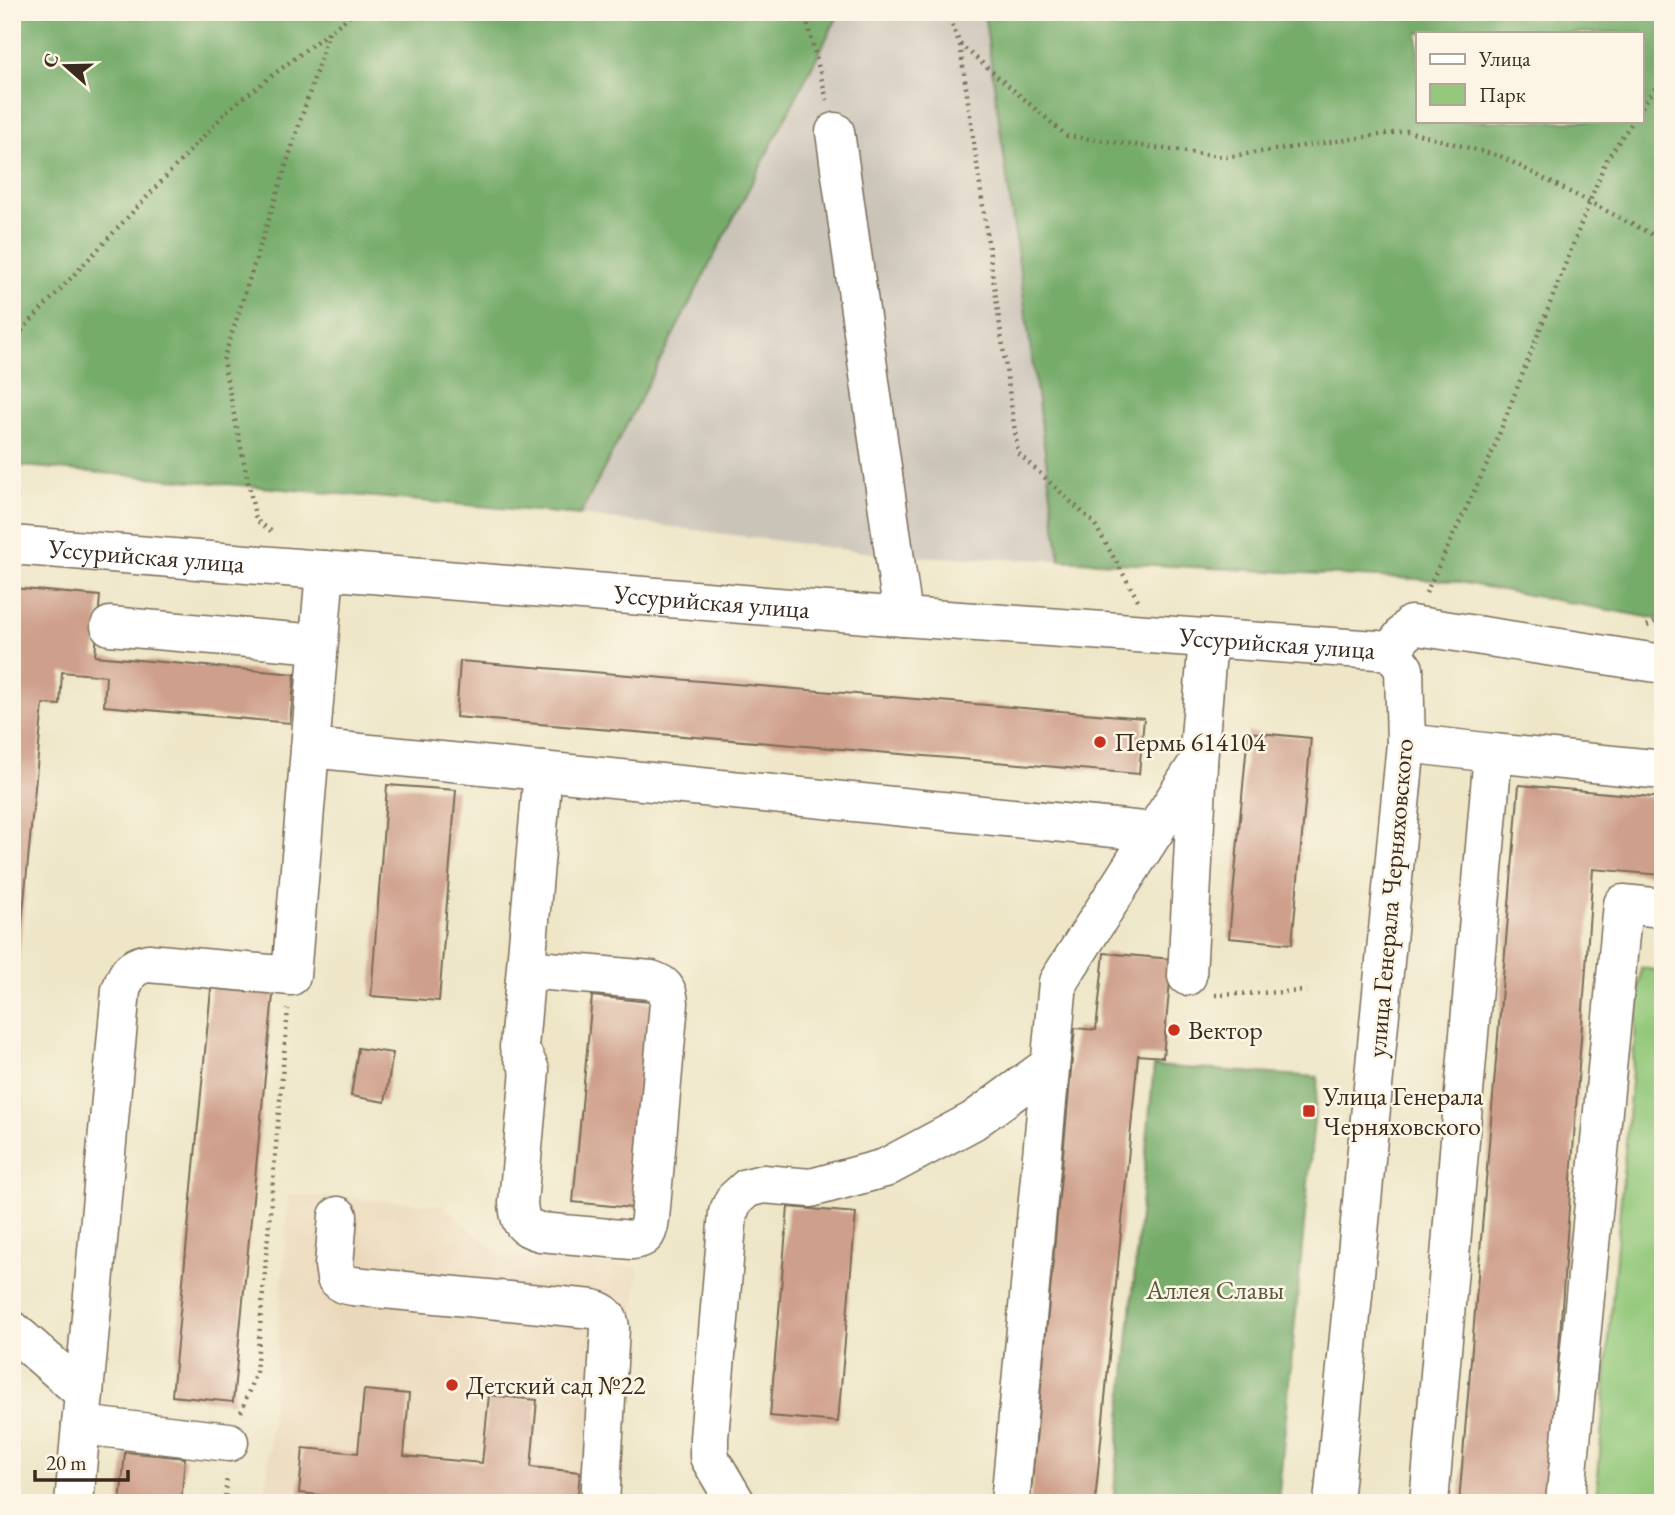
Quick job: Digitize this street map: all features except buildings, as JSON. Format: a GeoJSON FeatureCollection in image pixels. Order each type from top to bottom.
{"type":"FeatureCollection","features":[{"type":"Feature","properties":{"kind":"street"},"geometry":{"type":"LineString","coordinates":[[835,132],[903,617]]}},
{"type":"Feature","properties":{"kind":"street","name":"Уссурийская улица"},"geometry":{"type":"LineString","coordinates":[[12,544],[903,617],[1157,635],[1663,664]]}},
{"type":"Feature","properties":{"kind":"street"},"geometry":{"type":"LineString","coordinates":[[74,1503],[121,990],[126,976],[136,966],[148,963],[291,976],[325,570]]}},
{"type":"Feature","properties":{"kind":"street"},"geometry":{"type":"LineString","coordinates":[[110,626],[318,644]]}},
{"type":"Feature","properties":{"kind":"street"},"geometry":{"type":"LineString","coordinates":[[1201,985],[1198,763],[1208,638]]}},
{"type":"Feature","properties":{"kind":"street","name":"улица Генерала Черняховского"},"geometry":{"type":"LineString","coordinates":[[1333,1503],[1406,743],[1402,648]]}},
{"type":"Feature","properties":{"kind":"street"},"geometry":{"type":"LineString","coordinates":[[1406,743],[1663,770]]}},
{"type":"Feature","properties":{"kind":"street"},"geometry":{"type":"LineString","coordinates":[[310,748],[1154,832]]}},
{"type":"Feature","properties":{"kind":"street"},"geometry":{"type":"LineString","coordinates":[[1429,1503],[1493,753]]}},
{"type":"Feature","properties":{"kind":"street"},"geometry":{"type":"LineString","coordinates":[[1010,1503],[1058,982],[1198,763]]}},
{"type":"Feature","properties":{"kind":"street"},"geometry":{"type":"LineString","coordinates":[[526,969],[651,980],[662,983],[668,992],[650,1218],[648,1232],[640,1239],[541,1232],[528,1228],[520,1219],[518,1203],[530,1070],[519,1047],[543,771]]}},
{"type":"Feature","properties":{"kind":"street"},"geometry":{"type":"LineString","coordinates":[[1565,1503],[1623,904],[1663,908]]}},
{"type":"Feature","properties":{"kind":"street"},"geometry":{"type":"LineString","coordinates":[[736,1503],[709,1457],[728,1213],[734,1200],[747,1188],[763,1184],[811,1188],[885,1168],[974,1122],[1050,1065]]}},
{"type":"Feature","properties":{"kind":"street"},"geometry":{"type":"LineString","coordinates":[[338,1216],[334,1265],[336,1278],[343,1284],[603,1312],[609,1319],[610,1328],[600,1503]]}},
{"type":"Feature","properties":{"kind":"street"},"geometry":{"type":"LineString","coordinates":[[12,1330],[83,1409],[229,1442]]}},
{"type":"Feature","properties":{"kind":"path"},"geometry":{"type":"LineString","coordinates":[[12,341],[230,108],[355,12]]}},
{"type":"Feature","properties":{"kind":"path"},"geometry":{"type":"LineString","coordinates":[[802,12],[835,132]]}},
{"type":"Feature","properties":{"kind":"path"},"geometry":{"type":"LineString","coordinates":[[946,12],[960,44],[1018,453],[1094,523],[1157,635]]}},
{"type":"Feature","properties":{"kind":"path"},"geometry":{"type":"LineString","coordinates":[[276,534],[256,520],[223,361],[330,32]]}},
{"type":"Feature","properties":{"kind":"path"},"geometry":{"type":"LineString","coordinates":[[960,44],[1067,136],[1226,157],[1407,131],[1502,157],[1663,240]]}},
{"type":"Feature","properties":{"kind":"path"},"geometry":{"type":"LineString","coordinates":[[1644,104],[1663,76]]}},
{"type":"Feature","properties":{"kind":"path"},"geometry":{"type":"LineString","coordinates":[[1402,648],[1489,460],[1606,160],[1632,122]]}},
{"type":"Feature","properties":{"kind":"path"},"geometry":{"type":"LineString","coordinates":[[225,1503],[229,1442],[256,1372],[291,976]]}},
{"type":"Feature","properties":{"kind":"path"},"geometry":{"type":"LineString","coordinates":[[1201,985],[1307,992]]}},
{"type":"Feature","properties":{"kind":"shaded area"},"geometry":{"type":"Polygon","coordinates":[[[840,12],[984,12],[1060,560],[895,556],[580,515],[840,12]]]}},
{"type":"Feature","properties":{"kind":"shaded area","name":"Детский сад №22"},"geometry":{"type":"Polygon","coordinates":[[[289,1194],[443,1205],[501,1256],[639,1267],[620,1503],[265,1503],[289,1194]]]}},
{"type":"Feature","properties":{"kind":"green space"},"geometry":{"type":"Polygon","coordinates":[[[12,12],[840,12],[580,515],[12,465],[12,12]]]}},
{"type":"Feature","properties":{"kind":"green space"},"geometry":{"type":"Polygon","coordinates":[[[984,12],[1663,12],[1663,620],[1453,581],[1060,560],[984,12]]]}},
{"type":"Feature","properties":{"kind":"green space"},"geometry":{"type":"Polygon","coordinates":[[[1641,968],[1663,971],[1663,1503],[1596,1503],[1610,1325],[1641,968]]]}},
{"type":"Feature","properties":{"kind":"green space","name":"Аллея Славы"},"geometry":{"type":"Polygon","coordinates":[[[1154,1066],[1318,1077],[1278,1503],[1113,1503],[1154,1066]]]}},
{"type":"Feature","properties":{"kind":"place","name":"Пермь 614104"},"geometry":{"type":"Point","coordinates":[1100,742]}},
{"type":"Feature","properties":{"kind":"place","name":"Вектор"},"geometry":{"type":"Point","coordinates":[1174,1030]}},
{"type":"Feature","properties":{"kind":"place","name":"Улица Генерала Черняховского"},"geometry":{"type":"Point","coordinates":[1309,1111]}},
{"type":"Feature","properties":{"kind":"place","name":"Детский сад №22"},"geometry":{"type":"Point","coordinates":[452,1385]}}]}
